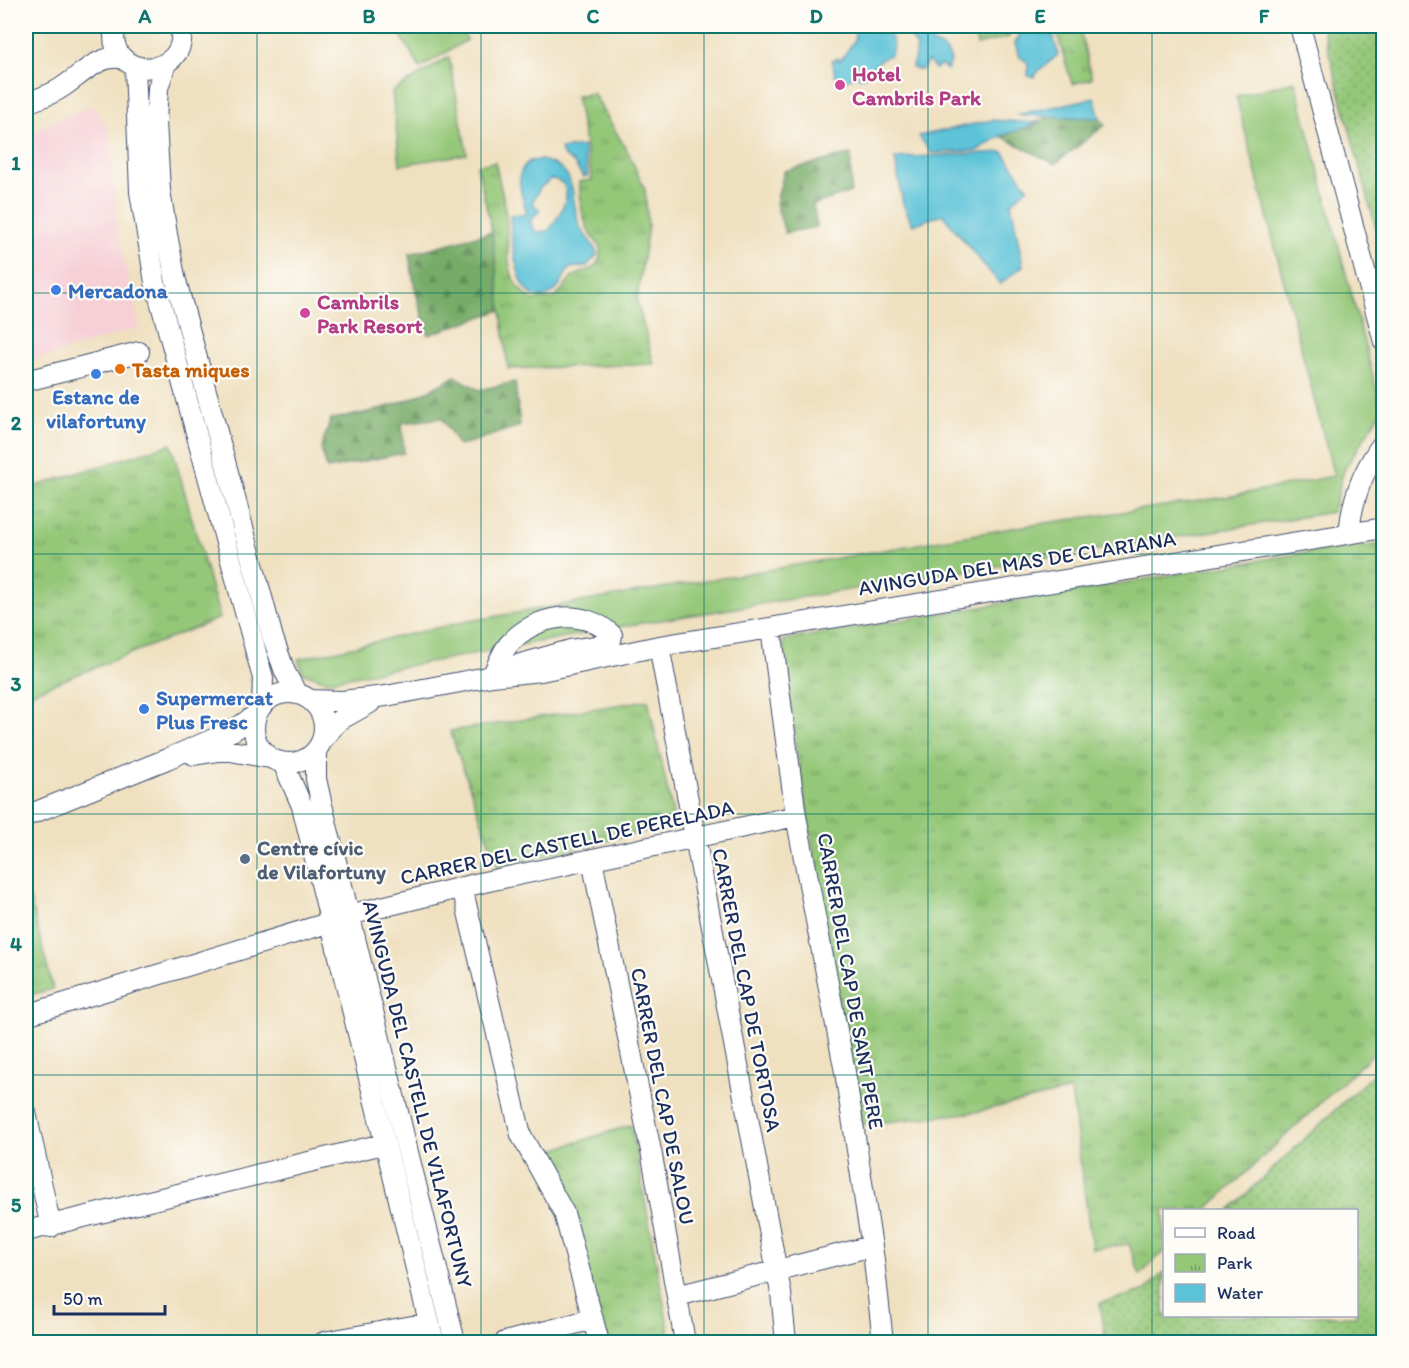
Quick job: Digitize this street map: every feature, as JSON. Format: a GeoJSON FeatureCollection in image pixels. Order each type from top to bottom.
{"type":"FeatureCollection","features":[{"type":"Feature","properties":{"kind":"street"},"geometry":{"type":"LineString","coordinates":[[115,26],[114,40],[130,63],[140,192],[155,282],[263,678],[256,739],[277,760]]}},
{"type":"Feature","properties":{"kind":"street"},"geometry":{"type":"LineString","coordinates":[[88,69],[115,26]]}},
{"type":"Feature","properties":{"kind":"street"},"geometry":{"type":"LineString","coordinates":[[168,759],[225,750],[277,760],[305,760],[319,745],[322,717],[303,697],[285,672],[273,638],[175,277],[160,190],[156,122],[158,88],[166,63],[180,45],[180,26]]}},
{"type":"Feature","properties":{"kind":"street"},"geometry":{"type":"LineString","coordinates":[[1300,26],[1383,342]]}},
{"type":"Feature","properties":{"kind":"street"},"geometry":{"type":"LineString","coordinates":[[26,104],[59,90],[88,69],[114,56],[150,68],[166,63]]}},
{"type":"Feature","properties":{"kind":"street"},"geometry":{"type":"LineString","coordinates":[[26,381],[139,352]]}},
{"type":"Feature","properties":{"kind":"street"},"geometry":{"type":"LineString","coordinates":[[1349,533],[1357,489],[1383,444]]}},
{"type":"Feature","properties":{"kind":"street","name":"AVINGUDA DEL MAS DE CLARIANA"},"geometry":{"type":"LineString","coordinates":[[303,697],[342,701],[386,696],[492,676],[542,671],[659,646],[1383,528]]}},
{"type":"Feature","properties":{"kind":"street"},"geometry":{"type":"LineString","coordinates":[[492,676],[508,644],[541,622],[558,617],[580,617],[602,626],[612,635],[611,642]]}},
{"type":"Feature","properties":{"kind":"street","name":"CARRER DEL CAP DE SANT PERE"},"geometry":{"type":"LineString","coordinates":[[771,628],[796,816],[845,1072],[872,1246],[883,1342]]}},
{"type":"Feature","properties":{"kind":"street","name":"AVINGUDA DEL MAS DE CLARIANA"},"geometry":{"type":"LineString","coordinates":[[492,676],[518,663],[611,642],[642,638],[659,646]]}},
{"type":"Feature","properties":{"kind":"street","name":"AVINGUDA DEL MAS DE CLARIANA"},"geometry":{"type":"LineString","coordinates":[[542,671],[561,658],[609,650],[611,642]]}},
{"type":"Feature","properties":{"kind":"street","name":"CARRER DEL CAP DE TORTOSA"},"geometry":{"type":"LineString","coordinates":[[659,646],[776,1271],[786,1342]]}},
{"type":"Feature","properties":{"kind":"street"},"geometry":{"type":"LineString","coordinates":[[26,816],[234,730],[278,695],[303,697]]}},
{"type":"Feature","properties":{"kind":"street","name":"AVINGUDA DEL MAS DE CLARIANA"},"geometry":{"type":"LineString","coordinates":[[319,745],[338,721],[352,711],[386,696]]}},
{"type":"Feature","properties":{"kind":"street","name":"AVINGUDA DEL CASTELL DE VILAFORTUNY"},"geometry":{"type":"LineString","coordinates":[[319,745],[316,779],[383,1144],[432,1333]]}},
{"type":"Feature","properties":{"kind":"street","name":"AVINGUDA DEL CASTELL DE VILAFORTUNY"},"geometry":{"type":"LineString","coordinates":[[277,760],[302,806],[340,918],[455,1342]]}},
{"type":"Feature","properties":{"kind":"street","name":"CARRER DEL CASTELL DE PERELADA"},"geometry":{"type":"LineString","coordinates":[[26,1015],[340,918],[462,887],[796,816]]}},
{"type":"Feature","properties":{"kind":"street","name":"CARRER DEL CAP DE SALOU"},"geometry":{"type":"LineString","coordinates":[[592,860],[652,1156],[685,1342]]}},
{"type":"Feature","properties":{"kind":"street"},"geometry":{"type":"LineString","coordinates":[[462,887],[521,1135],[564,1213],[599,1342]]}},
{"type":"Feature","properties":{"kind":"street"},"geometry":{"type":"LineString","coordinates":[[26,1113],[51,1227]]}},
{"type":"Feature","properties":{"kind":"street"},"geometry":{"type":"LineString","coordinates":[[26,1231],[51,1227],[383,1144]]}},
{"type":"Feature","properties":{"kind":"street"},"geometry":{"type":"LineString","coordinates":[[677,1296],[872,1246]]}},
{"type":"Feature","properties":{"kind":"street"},"geometry":{"type":"LineString","coordinates":[[505,1342],[593,1318]]}},
{"type":"Feature","properties":{"kind":"street"},"geometry":{"type":"LineString","coordinates":[[324,1342],[432,1333]]}},
{"type":"Feature","properties":{"kind":"shaded area","name":"Mercadona"},"geometry":{"type":"Polygon","coordinates":[[[92,106],[109,129],[117,227],[139,327],[26,363],[26,133],[92,106]]]}},
{"type":"Feature","properties":{"kind":"green space"},"geometry":{"type":"Polygon","coordinates":[[[406,26],[459,26],[467,40],[420,68],[398,31],[406,26]]]}},
{"type":"Feature","properties":{"kind":"green space"},"geometry":{"type":"Polygon","coordinates":[[[972,26],[1007,26],[1009,37],[977,45],[972,26]]]}},
{"type":"Feature","properties":{"kind":"green space"},"geometry":{"type":"Polygon","coordinates":[[[1055,26],[1079,26],[1092,79],[1072,84],[1055,26]]]}},
{"type":"Feature","properties":{"kind":"green space"},"geometry":{"type":"Polygon","coordinates":[[[1322,26],[1383,26],[1383,255],[1322,26]]]}},
{"type":"Feature","properties":{"kind":"green space"},"geometry":{"type":"Polygon","coordinates":[[[449,57],[467,154],[400,165],[392,92],[449,57]]]}},
{"type":"Feature","properties":{"kind":"green space"},"geometry":{"type":"Polygon","coordinates":[[[1295,81],[1382,410],[1344,470],[1333,512],[630,625],[327,681],[303,673],[298,659],[463,622],[1018,527],[1226,497],[1334,476],[1236,96],[1295,81]]]}},
{"type":"Feature","properties":{"kind":"green space"},"geometry":{"type":"Polygon","coordinates":[[[593,93],[628,152],[645,190],[648,226],[637,301],[654,364],[508,369],[492,232],[477,165],[495,162],[505,209],[509,263],[516,284],[533,300],[555,298],[573,276],[595,267],[600,258],[600,247],[587,228],[582,211],[579,182],[592,180],[576,96],[593,93]]]}},
{"type":"Feature","properties":{"kind":"green space"},"geometry":{"type":"Polygon","coordinates":[[[1051,116],[1100,118],[1105,125],[1055,164],[1001,136],[1051,116]]]}},
{"type":"Feature","properties":{"kind":"green space"},"geometry":{"type":"Polygon","coordinates":[[[851,154],[851,192],[813,205],[817,227],[785,233],[776,203],[784,171],[851,154]]]}},
{"type":"Feature","properties":{"kind":"green space"},"geometry":{"type":"Polygon","coordinates":[[[492,232],[501,310],[428,335],[415,289],[409,254],[492,232]]]}},
{"type":"Feature","properties":{"kind":"green space"},"geometry":{"type":"Polygon","coordinates":[[[455,376],[479,390],[515,382],[520,426],[459,446],[442,418],[402,423],[404,453],[327,469],[321,448],[331,419],[395,405],[455,376]]]}},
{"type":"Feature","properties":{"kind":"green space"},"geometry":{"type":"Polygon","coordinates":[[[171,444],[220,618],[26,695],[26,489],[171,444]]]}},
{"type":"Feature","properties":{"kind":"green space"},"geometry":{"type":"Polygon","coordinates":[[[1383,544],[1383,1041],[1374,1053],[1207,1209],[1163,1209],[1163,1252],[1140,1275],[1129,1244],[1092,1249],[1071,1090],[976,1112],[860,1125],[795,742],[783,640],[1303,553],[1383,544]]]}},
{"type":"Feature","properties":{"kind":"green space"},"geometry":{"type":"Polygon","coordinates":[[[648,700],[675,824],[498,868],[450,731],[648,700]]]}},
{"type":"Feature","properties":{"kind":"green space"},"geometry":{"type":"Polygon","coordinates":[[[26,884],[53,989],[26,996],[26,884]]]}},
{"type":"Feature","properties":{"kind":"green space"},"geometry":{"type":"Polygon","coordinates":[[[1383,1065],[1383,1342],[1106,1342],[1100,1303],[1146,1290],[1163,1273],[1163,1317],[1358,1317],[1358,1209],[1230,1209],[1383,1065]]]}},
{"type":"Feature","properties":{"kind":"green space"},"geometry":{"type":"Polygon","coordinates":[[[631,1125],[671,1342],[607,1342],[540,1154],[631,1125]]]}},
{"type":"Feature","properties":{"kind":"water"},"geometry":{"type":"Polygon","coordinates":[[[856,26],[881,26],[891,38],[893,45],[891,54],[879,61],[864,77],[854,76],[845,81],[835,75],[832,61],[838,58],[840,61],[854,41],[856,26]]]}},
{"type":"Feature","properties":{"kind":"water"},"geometry":{"type":"Polygon","coordinates":[[[903,26],[941,26],[930,33],[932,43],[944,49],[950,57],[951,61],[947,70],[941,65],[935,69],[928,61],[922,70],[912,68],[917,47],[903,26]]]}},
{"type":"Feature","properties":{"kind":"water"},"geometry":{"type":"Polygon","coordinates":[[[1039,31],[1053,35],[1058,54],[1034,77],[1028,76],[1028,63],[1019,56],[1015,43],[1021,33],[1039,31]]]}},
{"type":"Feature","properties":{"kind":"water"},"geometry":{"type":"Polygon","coordinates":[[[1094,98],[1100,118],[1015,115],[1094,98]]]}},
{"type":"Feature","properties":{"kind":"water"},"geometry":{"type":"Polygon","coordinates":[[[992,120],[1038,123],[1001,136],[976,151],[931,153],[919,136],[992,120]]]}},
{"type":"Feature","properties":{"kind":"water"},"geometry":{"type":"Polygon","coordinates":[[[583,146],[588,176],[583,177],[574,163],[563,155],[561,149],[583,146]]]}},
{"type":"Feature","properties":{"kind":"water"},"geometry":{"type":"Polygon","coordinates":[[[1003,152],[1028,188],[1011,203],[1023,266],[1000,284],[942,214],[913,225],[903,204],[895,158],[1003,152]]]}},
{"type":"Feature","properties":{"kind":"water"},"geometry":{"type":"Polygon","coordinates":[[[540,160],[553,164],[568,177],[580,227],[597,255],[587,266],[570,268],[557,289],[542,297],[532,294],[524,285],[518,271],[510,215],[527,214],[520,179],[524,166],[530,161],[540,160]],[[551,179],[540,188],[532,203],[540,210],[530,221],[536,232],[548,231],[562,210],[566,194],[565,187],[560,182],[551,179]]]}},
{"type":"Feature","properties":{"kind":"place","name":"Hotel Cambrils Park"},"geometry":{"type":"Point","coordinates":[840,85]}},
{"type":"Feature","properties":{"kind":"place","name":"Mercadona"},"geometry":{"type":"Point","coordinates":[56,290]}},
{"type":"Feature","properties":{"kind":"place","name":"Cambrils Park Resort"},"geometry":{"type":"Point","coordinates":[305,313]}},
{"type":"Feature","properties":{"kind":"place","name":"Tasta miques"},"geometry":{"type":"Point","coordinates":[120,369]}},
{"type":"Feature","properties":{"kind":"place","name":"Estanc de vilafortuny"},"geometry":{"type":"Point","coordinates":[96,374]}},
{"type":"Feature","properties":{"kind":"place","name":"Supermercat Plus Fresc"},"geometry":{"type":"Point","coordinates":[144,709]}},
{"type":"Feature","properties":{"kind":"place","name":"Centre cívic de Vilafortuny"},"geometry":{"type":"Point","coordinates":[245,859]}}]}
